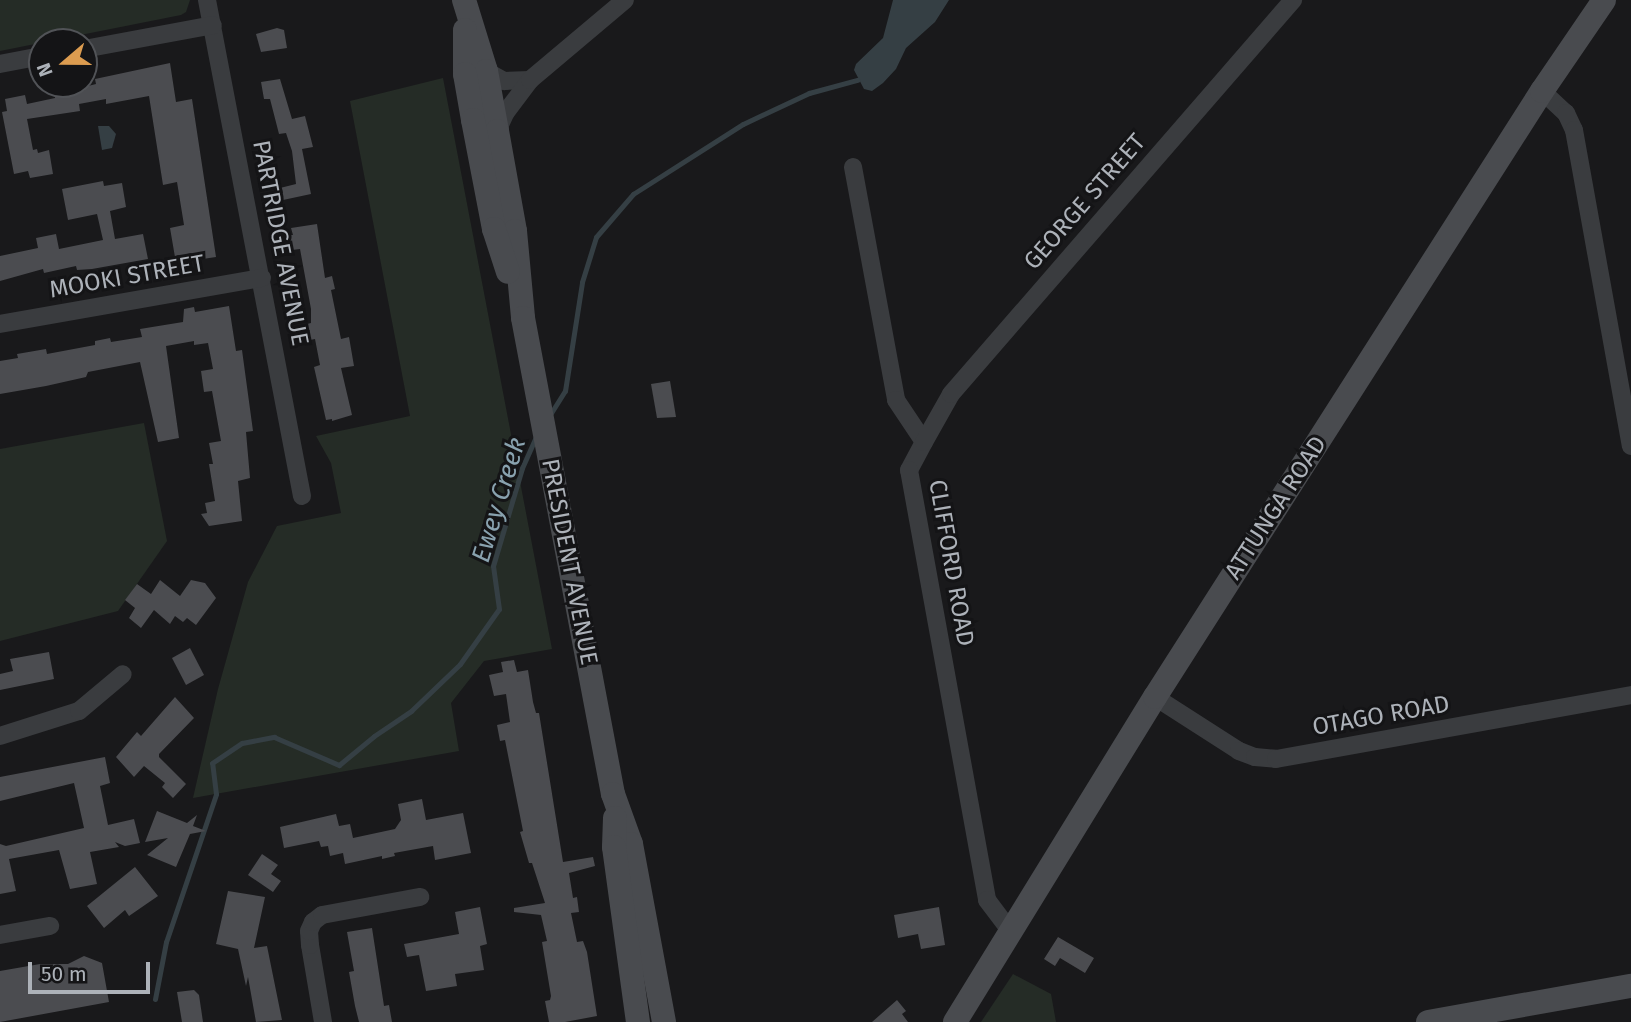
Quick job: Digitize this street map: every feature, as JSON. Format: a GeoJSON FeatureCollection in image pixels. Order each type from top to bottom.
{"type":"FeatureCollection","features":[{"type":"Feature","properties":{"kind":"main road","name":"ATTUNGA ROAD"},"geometry":{"type":"LineString","coordinates":[[955,1022],[1155,696],[1542,91],[1604,0]]}},
{"type":"Feature","properties":{"kind":"main road","name":"PRESIDENT AVENUE"},"geometry":{"type":"LineString","coordinates":[[464,1],[485,71],[498,131],[515,231],[523,318],[615,806],[614,847],[638,1022]]}},
{"type":"Feature","properties":{"kind":"main road","name":"PRESIDENT AVENUE"},"geometry":{"type":"LineString","coordinates":[[464,1],[465,74],[473,120],[494,229],[523,318]]}},
{"type":"Feature","properties":{"kind":"main road","name":"PRESIDENT AVENUE"},"geometry":{"type":"LineString","coordinates":[[615,806],[631,844],[664,1022]]}},
{"type":"Feature","properties":{"kind":"main road"},"geometry":{"type":"LineString","coordinates":[[1428,1022],[1631,986]]}},
{"type":"Feature","properties":{"kind":"street","name":"PARTRIDGE AVENUE"},"geometry":{"type":"LineString","coordinates":[[208,0],[302,496]]}},
{"type":"Feature","properties":{"kind":"street"},"geometry":{"type":"LineString","coordinates":[[498,131],[506,112],[525,91],[530,80],[625,0]]}},
{"type":"Feature","properties":{"kind":"street","name":"GEORGE STREET"},"geometry":{"type":"LineString","coordinates":[[924,442],[951,394],[1293,0]]}},
{"type":"Feature","properties":{"kind":"street"},"geometry":{"type":"LineString","coordinates":[[98,46],[213,25]]}},
{"type":"Feature","properties":{"kind":"street"},"geometry":{"type":"LineString","coordinates":[[0,64],[28,59]]}},
{"type":"Feature","properties":{"kind":"street"},"geometry":{"type":"LineString","coordinates":[[485,71],[504,80],[530,80]]}},
{"type":"Feature","properties":{"kind":"street"},"geometry":{"type":"LineString","coordinates":[[1542,91],[1566,113],[1574,130],[1631,446]]}},
{"type":"Feature","properties":{"kind":"street"},"geometry":{"type":"LineString","coordinates":[[853,167],[896,400],[924,442]]}},
{"type":"Feature","properties":{"kind":"street","name":"MOOKI STREET"},"geometry":{"type":"LineString","coordinates":[[0,324],[262,278]]}},
{"type":"Feature","properties":{"kind":"street","name":"CLIFFORD ROAD"},"geometry":{"type":"LineString","coordinates":[[924,442],[909,470],[987,900],[1011,932]]}},
{"type":"Feature","properties":{"kind":"street"},"geometry":{"type":"LineString","coordinates":[[0,736],[79,711],[123,674]]}},
{"type":"Feature","properties":{"kind":"street","name":"OTAGO ROAD"},"geometry":{"type":"LineString","coordinates":[[1155,696],[1239,751],[1255,757],[1276,759],[1631,695]]}},
{"type":"Feature","properties":{"kind":"street"},"geometry":{"type":"LineString","coordinates":[[323,1022],[310,946],[309,931],[313,922],[322,915],[420,897]]}},
{"type":"Feature","properties":{"kind":"street"},"geometry":{"type":"LineString","coordinates":[[0,935],[50,926]]}},
{"type":"Feature","properties":{"kind":"shaded area"},"geometry":{"type":"Polygon","coordinates":[[[0,0],[190,0],[186,12],[181,15],[98,32],[98,28],[28,28],[28,45],[0,51],[0,0]]]}},
{"type":"Feature","properties":{"kind":"shaded area"},"geometry":{"type":"Polygon","coordinates":[[[893,0],[949,0],[935,22],[906,48],[896,69],[883,83],[872,91],[864,89],[854,70],[856,64],[883,38],[893,0]]]}},
{"type":"Feature","properties":{"kind":"shaded area"},"geometry":{"type":"Polygon","coordinates":[[[443,78],[552,649],[484,661],[451,703],[459,751],[193,798],[218,689],[248,582],[277,526],[341,513],[331,463],[316,436],[410,416],[350,101],[443,78]]]}},
{"type":"Feature","properties":{"kind":"shaded area"},"geometry":{"type":"Polygon","coordinates":[[[98,126],[109,126],[116,134],[112,148],[102,150],[98,126]]]}},
{"type":"Feature","properties":{"kind":"shaded area"},"geometry":{"type":"Polygon","coordinates":[[[144,423],[167,541],[118,611],[0,641],[0,449],[144,423]]]}},
{"type":"Feature","properties":{"kind":"shaded area"},"geometry":{"type":"Polygon","coordinates":[[[1013,974],[1051,994],[1056,1022],[981,1022],[1013,974]]]}},
{"type":"Feature","properties":{"kind":"building"},"geometry":{"type":"Polygon","coordinates":[[[277,28],[284,30],[287,48],[261,52],[256,34],[277,28]]]}},
{"type":"Feature","properties":{"kind":"building"},"geometry":{"type":"Polygon","coordinates":[[[170,63],[176,102],[192,99],[216,257],[176,263],[170,228],[184,225],[177,182],[163,185],[149,96],[106,104],[106,99],[79,104],[80,111],[27,119],[33,150],[37,149],[38,153],[49,150],[53,174],[30,178],[28,171],[14,174],[2,112],[7,111],[5,99],[25,95],[27,104],[55,98],[98,98],[98,78],[170,63]]]}},
{"type":"Feature","properties":{"kind":"building"},"geometry":{"type":"Polygon","coordinates":[[[280,79],[292,119],[305,116],[313,147],[302,149],[311,194],[283,200],[280,188],[296,184],[292,151],[286,133],[279,134],[270,99],[264,99],[261,82],[280,79]]]}},
{"type":"Feature","properties":{"kind":"building"},"geometry":{"type":"Polygon","coordinates":[[[103,181],[104,186],[122,183],[126,207],[110,211],[115,239],[143,234],[148,259],[92,269],[77,270],[76,266],[44,273],[43,269],[0,281],[0,256],[38,248],[36,238],[56,234],[59,249],[103,240],[97,214],[68,220],[62,189],[103,181]]]}},
{"type":"Feature","properties":{"kind":"building"},"geometry":{"type":"Polygon","coordinates":[[[317,224],[325,278],[332,276],[335,289],[331,290],[341,339],[349,337],[354,366],[341,368],[352,415],[332,421],[326,420],[314,367],[320,365],[315,339],[310,340],[307,324],[311,323],[311,309],[300,249],[292,250],[289,235],[293,235],[291,228],[317,224]]]}},
{"type":"Feature","properties":{"kind":"building"},"geometry":{"type":"Polygon","coordinates":[[[229,306],[236,351],[242,350],[253,431],[246,432],[250,478],[238,481],[242,521],[209,526],[201,514],[207,513],[205,503],[215,501],[209,464],[213,464],[209,443],[221,441],[212,391],[204,392],[201,371],[213,369],[208,343],[194,345],[194,341],[166,346],[179,438],[158,442],[140,362],[88,372],[86,377],[0,394],[0,361],[18,358],[17,354],[46,349],[47,354],[95,345],[95,341],[110,338],[111,342],[142,337],[140,329],[183,322],[184,309],[194,307],[195,312],[229,306]]]}},
{"type":"Feature","properties":{"kind":"building"},"geometry":{"type":"Polygon","coordinates":[[[670,381],[676,417],[657,418],[651,384],[670,381]]]}},
{"type":"Feature","properties":{"kind":"building"},"geometry":{"type":"Polygon","coordinates":[[[160,580],[180,596],[191,580],[205,583],[216,598],[196,625],[187,618],[183,622],[175,616],[170,624],[154,610],[141,628],[129,618],[135,608],[125,600],[137,584],[151,594],[160,580]]]}},
{"type":"Feature","properties":{"kind":"building"},"geometry":{"type":"Polygon","coordinates":[[[190,648],[204,675],[186,685],[172,658],[190,648]]]}},
{"type":"Feature","properties":{"kind":"building"},"geometry":{"type":"Polygon","coordinates":[[[49,652],[54,679],[0,690],[0,674],[13,671],[10,659],[49,652]]]}},
{"type":"Feature","properties":{"kind":"building"},"geometry":{"type":"Polygon","coordinates":[[[514,660],[517,672],[528,670],[533,702],[536,713],[539,713],[563,862],[593,857],[595,866],[569,873],[573,898],[577,897],[579,912],[571,913],[577,942],[583,941],[587,952],[597,1016],[565,1022],[549,1022],[545,1001],[550,1000],[551,996],[542,942],[547,941],[541,915],[514,912],[514,908],[545,903],[520,832],[523,831],[505,740],[500,741],[497,725],[510,722],[506,694],[494,696],[489,675],[503,672],[501,662],[514,660]]]}},
{"type":"Feature","properties":{"kind":"building"},"geometry":{"type":"Polygon","coordinates":[[[175,697],[194,718],[159,754],[186,784],[173,798],[162,787],[165,783],[144,766],[134,777],[116,757],[137,732],[141,736],[175,697]]]}},
{"type":"Feature","properties":{"kind":"building"},"geometry":{"type":"Polygon","coordinates":[[[105,757],[110,783],[100,786],[108,825],[134,819],[140,843],[125,846],[115,842],[119,847],[90,852],[97,884],[70,889],[59,850],[9,859],[16,891],[0,894],[0,844],[6,846],[84,828],[74,783],[0,801],[0,777],[105,757]]]}},
{"type":"Feature","properties":{"kind":"building"},"geometry":{"type":"Polygon","coordinates":[[[422,799],[426,820],[463,813],[471,853],[435,860],[433,846],[394,853],[395,856],[382,859],[382,856],[345,864],[343,853],[330,856],[328,846],[321,847],[319,841],[284,848],[280,827],[336,814],[339,826],[350,824],[353,838],[395,829],[401,820],[398,804],[422,799]]]}},
{"type":"Feature","properties":{"kind":"building"},"geometry":{"type":"Polygon","coordinates":[[[157,811],[187,823],[197,815],[193,826],[206,831],[190,834],[176,867],[147,855],[168,838],[145,842],[157,811]]]}},
{"type":"Feature","properties":{"kind":"building"},"geometry":{"type":"Polygon","coordinates":[[[262,854],[278,865],[271,874],[281,881],[273,892],[248,875],[262,854]]]}},
{"type":"Feature","properties":{"kind":"building"},"geometry":{"type":"Polygon","coordinates":[[[135,867],[158,896],[129,916],[125,910],[104,928],[87,906],[135,867]]]}},
{"type":"Feature","properties":{"kind":"building"},"geometry":{"type":"Polygon","coordinates":[[[228,891],[265,897],[254,948],[267,946],[282,1020],[256,1022],[248,977],[246,986],[238,949],[216,944],[228,891]]]}},
{"type":"Feature","properties":{"kind":"building"},"geometry":{"type":"Polygon","coordinates":[[[480,907],[487,944],[480,946],[484,970],[455,974],[457,986],[426,991],[419,955],[407,957],[404,944],[459,934],[455,912],[480,907]]]}},
{"type":"Feature","properties":{"kind":"building"},"geometry":{"type":"Polygon","coordinates":[[[939,907],[945,945],[921,949],[918,934],[898,938],[894,915],[939,907]]]}},
{"type":"Feature","properties":{"kind":"building"},"geometry":{"type":"Polygon","coordinates":[[[372,928],[384,1006],[389,1005],[392,1022],[359,1022],[355,1006],[349,972],[354,971],[347,932],[372,928]]]}},
{"type":"Feature","properties":{"kind":"building"},"geometry":{"type":"Polygon","coordinates":[[[1058,937],[1094,958],[1085,973],[1060,958],[1055,966],[1044,959],[1058,937]]]}},
{"type":"Feature","properties":{"kind":"building"},"geometry":{"type":"Polygon","coordinates":[[[84,956],[102,963],[109,1002],[0,1022],[0,971],[40,964],[68,964],[84,956]]]}},
{"type":"Feature","properties":{"kind":"building"},"geometry":{"type":"Polygon","coordinates":[[[194,990],[199,995],[203,1022],[182,1022],[177,992],[194,990]]]}},
{"type":"Feature","properties":{"kind":"building"},"geometry":{"type":"Polygon","coordinates":[[[897,1000],[906,1011],[902,1014],[908,1022],[872,1022],[897,1000]]]}},
{"type":"Feature","properties":{"kind":"waterway","name":"Ewey Creek"},"geometry":{"type":"LineString","coordinates":[[551,413],[565,391],[582,282],[596,237],[633,194],[743,124],[809,93],[857,80]]}},
{"type":"Feature","properties":{"kind":"waterway","name":"Ewey Creek"},"geometry":{"type":"LineString","coordinates":[[155,999],[166,942],[216,794],[212,763],[242,743],[274,737],[339,765],[374,736],[411,711],[460,664],[499,609],[493,566],[522,468],[536,437]]}}]}
